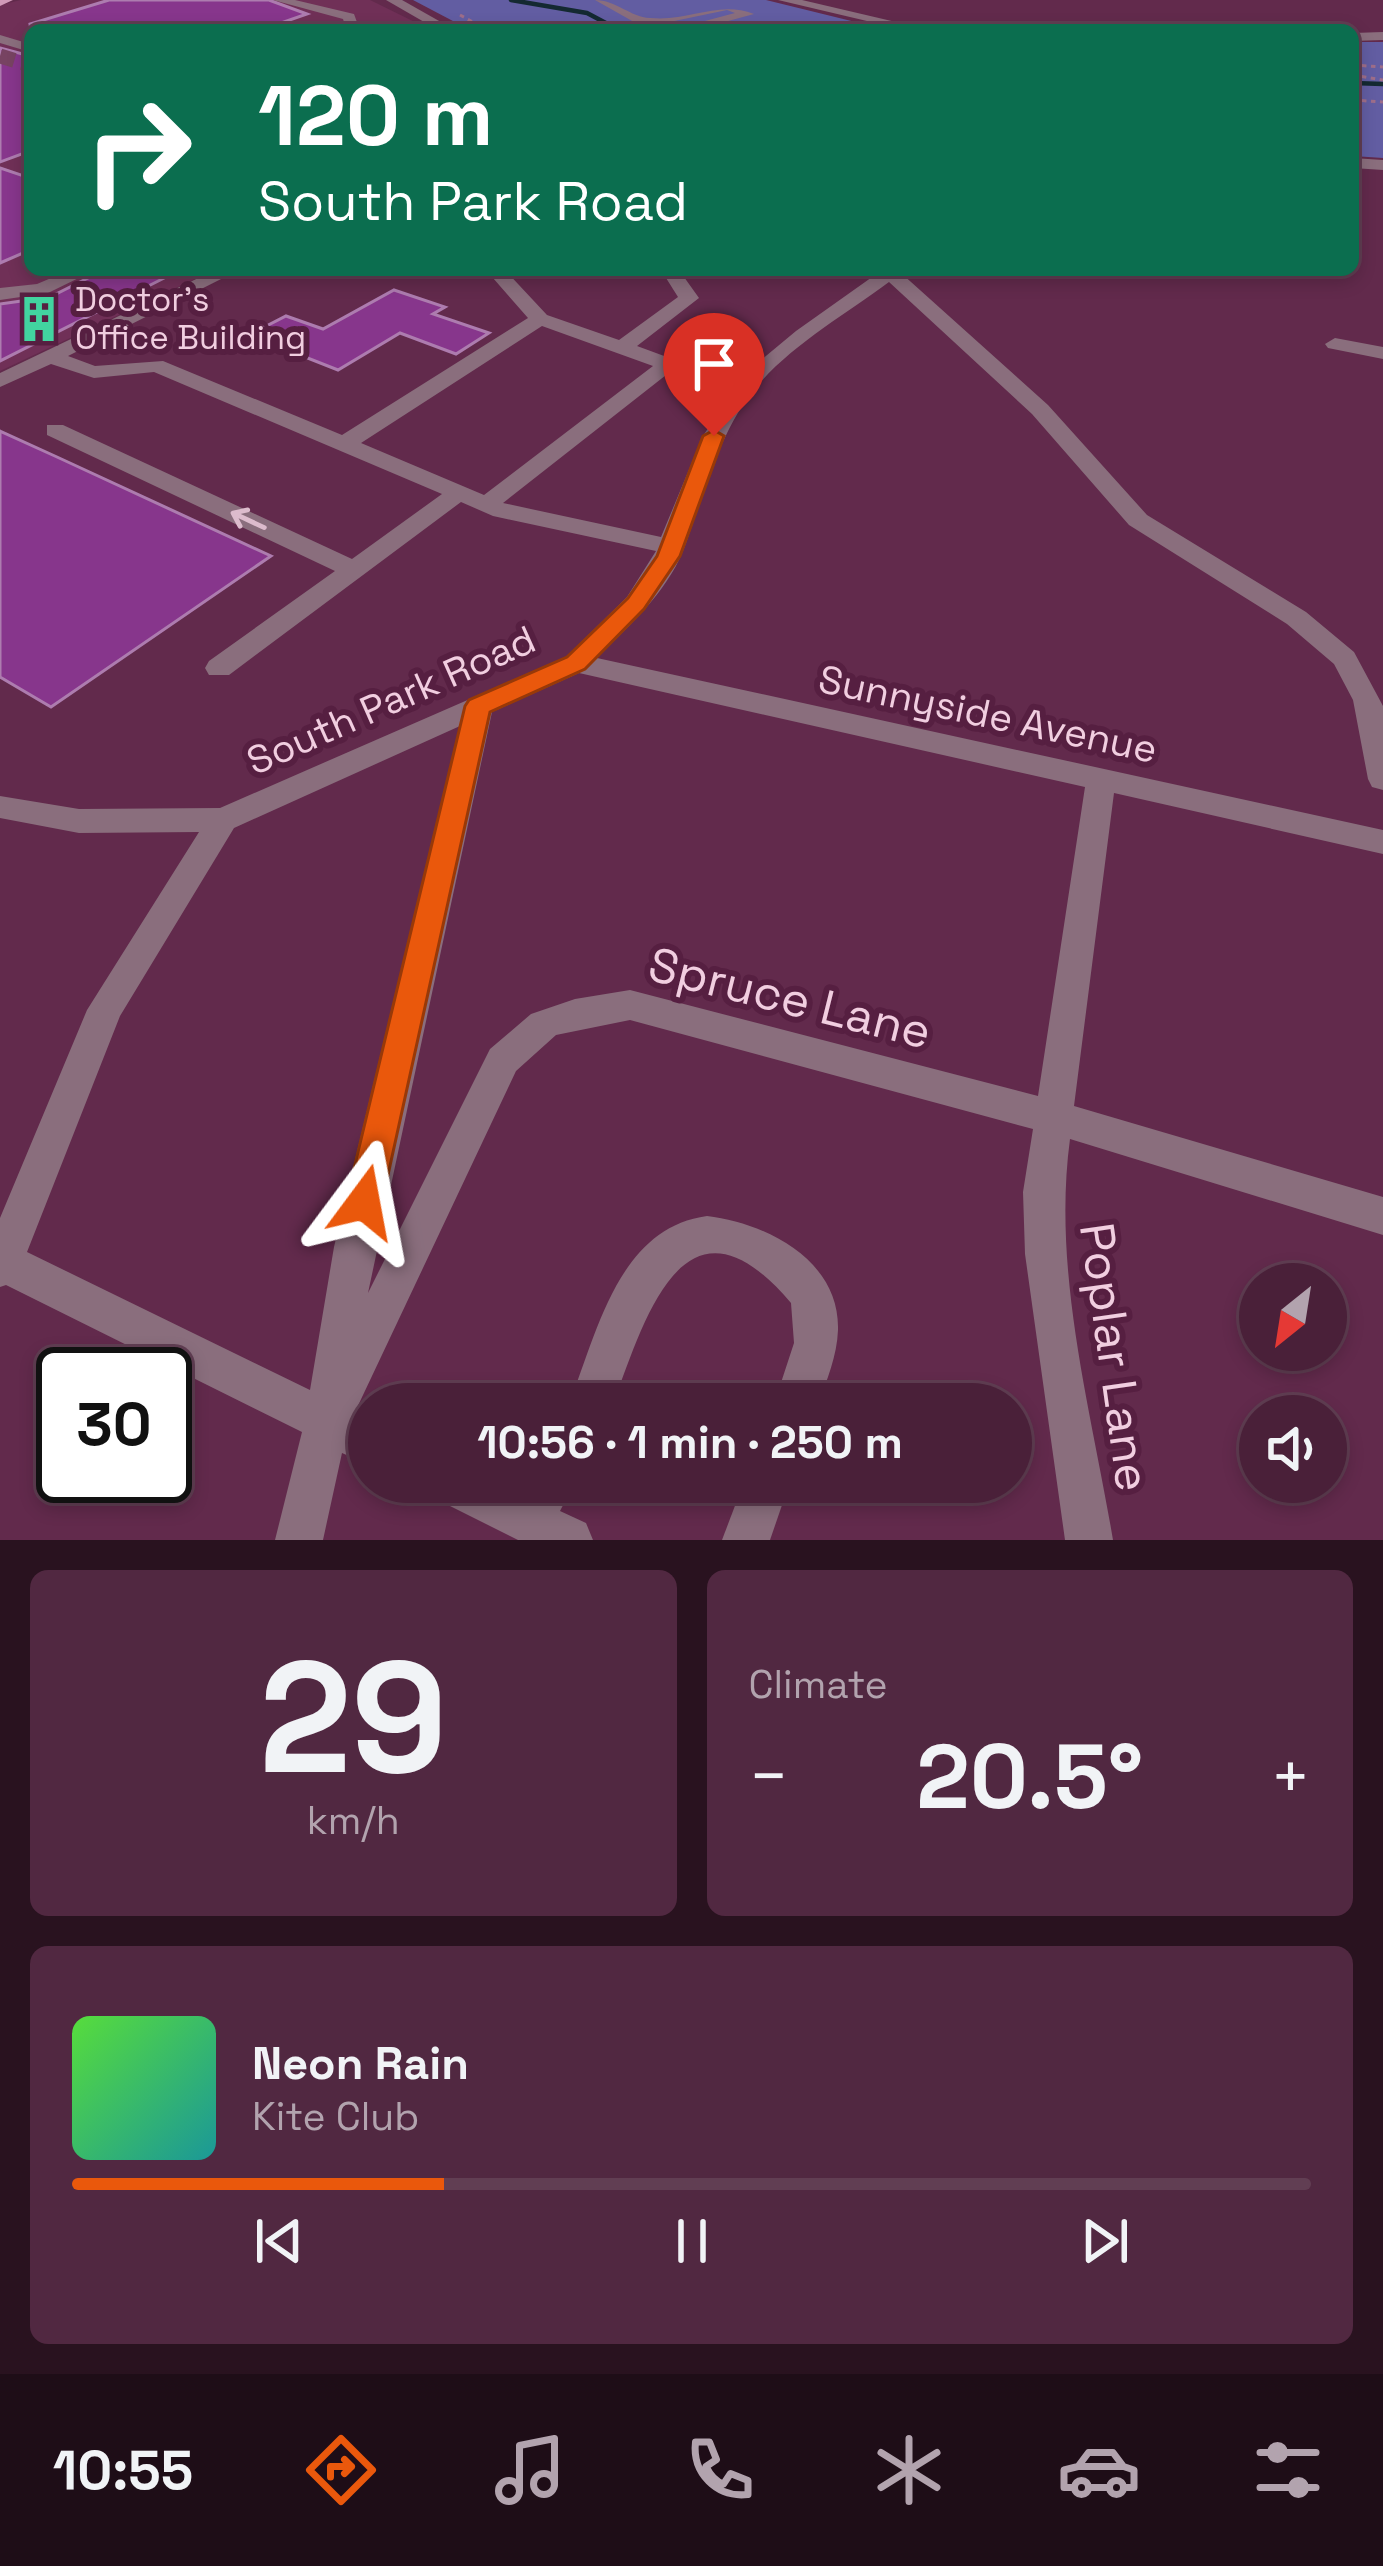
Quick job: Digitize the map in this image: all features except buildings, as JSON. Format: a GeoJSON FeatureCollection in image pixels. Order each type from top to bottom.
{"type":"FeatureCollection","features":[{"type":"Feature","properties":{"kind":"street"},"geometry":{"type":"LineString","coordinates":[[279,0],[349,17],[351,24]]}},
{"type":"Feature","properties":{"kind":"street"},"geometry":{"type":"LineString","coordinates":[[392,0],[437,24]]}},
{"type":"Feature","properties":{"kind":"street"},"geometry":{"type":"LineString","coordinates":[[601,0],[646,23],[728,6],[771,16]]}},
{"type":"Feature","properties":{"kind":"street"},"geometry":{"type":"LineString","coordinates":[[784,0],[894,24]]}},
{"type":"Feature","properties":{"kind":"street"},"geometry":{"type":"LineString","coordinates":[[752,24],[802,5]]}},
{"type":"Feature","properties":{"kind":"street"},"geometry":{"type":"LineString","coordinates":[[704,24],[748,14]]}},
{"type":"Feature","properties":{"kind":"street"},"geometry":{"type":"LineString","coordinates":[[4,292],[41,289],[72,276]]}},
{"type":"Feature","properties":{"kind":"street"},"geometry":{"type":"LineString","coordinates":[[0,381],[218,276]]}},
{"type":"Feature","properties":{"kind":"street"},"geometry":{"type":"LineString","coordinates":[[487,504],[668,364],[540,319],[501,276]]}},
{"type":"Feature","properties":{"kind":"street"},"geometry":{"type":"LineString","coordinates":[[621,348],[689,298],[674,276]]}},
{"type":"Feature","properties":{"kind":"street","name":"South Park Road"},"geometry":{"type":"LineString","coordinates":[[1,1263],[105,1010],[223,820],[576,663],[636,603],[673,547],[714,436],[750,381],[803,335],[886,276]]}},
{"type":"Feature","properties":{"kind":"street"},"geometry":{"type":"LineString","coordinates":[[896,276],[1037,406],[1068,438],[1106,492],[1132,516],[1265,599],[1346,659],[1366,696],[1383,779]]}},
{"type":"Feature","properties":{"kind":"street"},"geometry":{"type":"LineString","coordinates":[[343,445],[540,319]]}},
{"type":"Feature","properties":{"kind":"street"},"geometry":{"type":"LineString","coordinates":[[1336,344],[1383,353]]}},
{"type":"Feature","properties":{"kind":"street"},"geometry":{"type":"LineString","coordinates":[[50,357],[94,372],[155,365],[487,504],[562,526],[673,547]]}},
{"type":"Feature","properties":{"kind":"street"},"geometry":{"type":"LineString","coordinates":[[55,430],[354,570]]}},
{"type":"Feature","properties":{"kind":"street"},"geometry":{"type":"LineString","coordinates":[[57,457],[83,442]]}},
{"type":"Feature","properties":{"kind":"street"},"geometry":{"type":"LineString","coordinates":[[219,668],[459,493]]}},
{"type":"Feature","properties":{"kind":"street","name":"Sunnyside Avenue"},"geometry":{"type":"LineString","coordinates":[[576,663],[1383,842]]}},
{"type":"Feature","properties":{"kind":"street","name":"Spruce Lane"},"geometry":{"type":"LineString","coordinates":[[299,1540],[327,1422],[354,1247],[478,706]]}},
{"type":"Feature","properties":{"kind":"street","name":"Poplar Lane"},"geometry":{"type":"LineString","coordinates":[[1089,1540],[1045,1254],[1043,1192],[1101,778]]}},
{"type":"Feature","properties":{"kind":"street"},"geometry":{"type":"LineString","coordinates":[[0,807],[79,820],[223,820]]}},
{"type":"Feature","properties":{"kind":"street","name":"Spruce Lane"},"geometry":{"type":"LineString","coordinates":[[327,1422],[502,1060],[520,1035],[539,1026],[630,1005],[1053,1117],[1383,1216]]}},
{"type":"Feature","properties":{"kind":"street"},"geometry":{"type":"LineString","coordinates":[[600,1383],[652,1266],[674,1243],[700,1237],[732,1239],[760,1248],[804,1283],[814,1304],[818,1332],[802,1383]]}},
{"type":"Feature","properties":{"kind":"street"},"geometry":{"type":"LineString","coordinates":[[1,1263],[348,1432]]}},
{"type":"Feature","properties":{"kind":"street"},"geometry":{"type":"LineString","coordinates":[[541,1503],[569,1540]]}},
{"type":"Feature","properties":{"kind":"street"},"geometry":{"type":"LineString","coordinates":[[746,1540],[759,1503]]}},
{"type":"Feature","properties":{"kind":"path"},"geometry":{"type":"LineString","coordinates":[[459,14],[476,24]]}},
{"type":"Feature","properties":{"kind":"shaded area"},"geometry":{"type":"Polygon","coordinates":[[[21,0],[370,0],[419,24],[24,24],[24,276],[201,276],[0,371],[0,5],[21,0]]]}},
{"type":"Feature","properties":{"kind":"shaded area"},"geometry":{"type":"Polygon","coordinates":[[[413,0],[766,0],[864,24],[459,24],[413,0]]]}},
{"type":"Feature","properties":{"kind":"shaded area"},"geometry":{"type":"Polygon","coordinates":[[[1359,42],[1383,42],[1383,158],[1359,156],[1359,42]]]}},
{"type":"Feature","properties":{"kind":"waterway"},"geometry":{"type":"LineString","coordinates":[[511,0],[587,13],[608,24]]}},
{"type":"Feature","properties":{"kind":"waterway"},"geometry":{"type":"LineString","coordinates":[[1359,83],[1383,84]]}},
{"type":"Feature","properties":{"kind":"tunnel"},"geometry":{"type":"LineString","coordinates":[[0,56],[24,63]]}},
{"type":"Feature","properties":{"kind":"place","name":"Doctor's Office Building"},"geometry":{"type":"Point","coordinates":[39,319]}},
{"type":"Feature","properties":{"kind":"route"},"geometry":{"type":"LineString","coordinates":[[364,1202],[478,706],[576,663],[636,603],[669,556],[714,436]]}}]}
